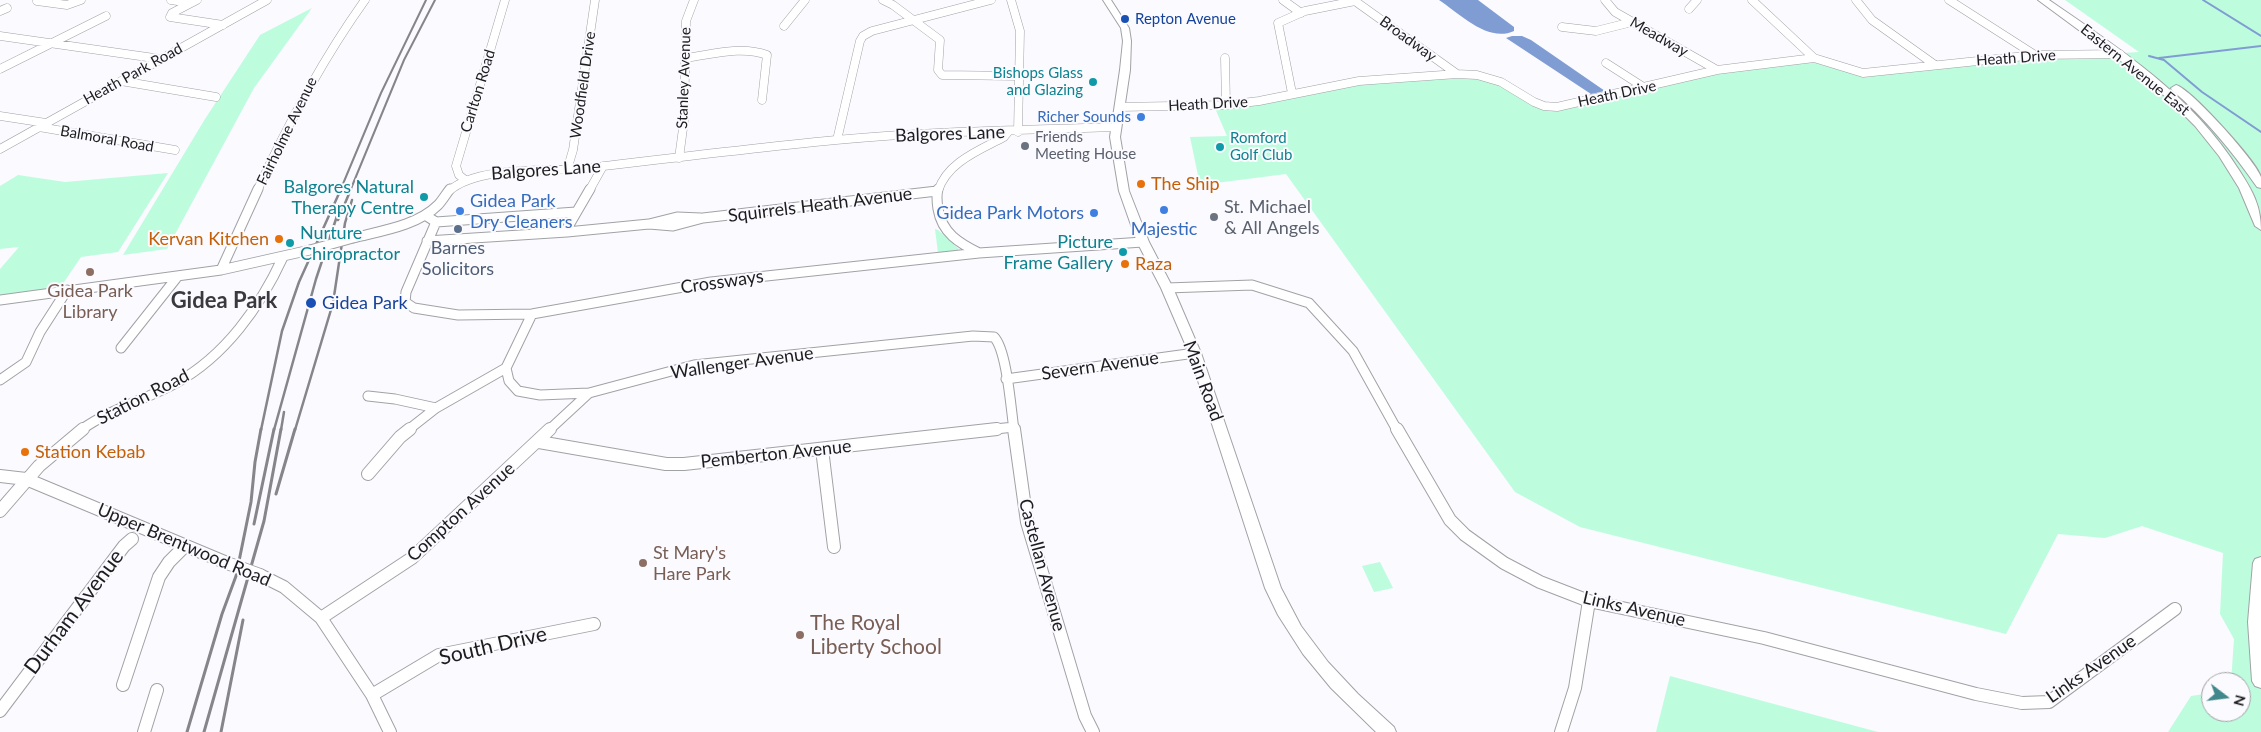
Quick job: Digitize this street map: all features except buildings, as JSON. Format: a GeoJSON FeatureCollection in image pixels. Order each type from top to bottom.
{"type":"FeatureCollection","features":[{"type":"Feature","properties":{"kind":"highway","name":"Eastern Avenue East"},"geometry":{"type":"LineString","coordinates":[[2043,0],[2120,54],[2172,95],[2200,122],[2220,148],[2245,188],[2261,226]]}},
{"type":"Feature","properties":{"kind":"highway","name":"Eastern Avenue East"},"geometry":{"type":"LineString","coordinates":[[2056,0],[2132,52],[2191,100],[2216,125],[2235,148],[2261,185]]}},
{"type":"Feature","properties":{"kind":"highway"},"geometry":{"type":"LineString","coordinates":[[2261,563],[2256,622],[2261,681]]}},
{"type":"Feature","properties":{"kind":"main road","name":"Main Road"},"geometry":{"type":"LineString","coordinates":[[1107,0],[1125,28],[1127,42],[1115,137],[1124,191],[1143,242],[1167,288],[1195,353],[1264,562],[1285,615],[1304,645],[1324,671],[1388,732]]}},
{"type":"Feature","properties":{"kind":"street"},"geometry":{"type":"LineString","coordinates":[[37,1],[49,1],[66,5],[81,0]]}},
{"type":"Feature","properties":{"kind":"street"},"geometry":{"type":"LineString","coordinates":[[171,0],[194,1]]}},
{"type":"Feature","properties":{"kind":"street","name":"Heath Park Road"},"geometry":{"type":"LineString","coordinates":[[0,149],[267,0]]}},
{"type":"Feature","properties":{"kind":"street","name":"Fairholme Avenue"},"geometry":{"type":"LineString","coordinates":[[221,270],[290,118],[318,69],[365,0]]}},
{"type":"Feature","properties":{"kind":"street","name":"Carlton Road"},"geometry":{"type":"LineString","coordinates":[[464,179],[459,175],[456,166],[505,0]]}},
{"type":"Feature","properties":{"kind":"street","name":"Woodfield Drive"},"geometry":{"type":"LineString","coordinates":[[567,170],[573,150],[595,0]]}},
{"type":"Feature","properties":{"kind":"street","name":"Stanley Avenue"},"geometry":{"type":"LineString","coordinates":[[679,158],[684,121],[687,14],[694,0]]}},
{"type":"Feature","properties":{"kind":"street"},"geometry":{"type":"LineString","coordinates":[[784,26],[805,0]]}},
{"type":"Feature","properties":{"kind":"street"},"geometry":{"type":"LineString","coordinates":[[883,0],[893,5],[940,40],[938,70],[942,75],[1020,76]]}},
{"type":"Feature","properties":{"kind":"street"},"geometry":{"type":"LineString","coordinates":[[837,140],[861,38],[872,31],[991,0]]}},
{"type":"Feature","properties":{"kind":"street"},"geometry":{"type":"LineString","coordinates":[[1012,0],[1020,31],[1018,132]]}},
{"type":"Feature","properties":{"kind":"street"},"geometry":{"type":"LineString","coordinates":[[1283,0],[1301,13]]}},
{"type":"Feature","properties":{"kind":"street","name":"Meadway"},"geometry":{"type":"LineString","coordinates":[[1605,0],[1615,12],[1717,70]]}},
{"type":"Feature","properties":{"kind":"street"},"geometry":{"type":"LineString","coordinates":[[1689,9],[1697,0]]}},
{"type":"Feature","properties":{"kind":"street"},"geometry":{"type":"LineString","coordinates":[[1752,0],[1814,58]]}},
{"type":"Feature","properties":{"kind":"street"},"geometry":{"type":"LineString","coordinates":[[1856,0],[1872,20],[1935,65]]}},
{"type":"Feature","properties":{"kind":"street"},"geometry":{"type":"LineString","coordinates":[[1948,0],[2035,55]]}},
{"type":"Feature","properties":{"kind":"street"},"geometry":{"type":"LineString","coordinates":[[194,1],[172,13],[170,17],[174,20],[222,25]]}},
{"type":"Feature","properties":{"kind":"street","name":"Broadway"},"geometry":{"type":"LineString","coordinates":[[1292,93],[1278,23],[1284,18],[1301,13],[1355,1],[1457,74]]}},
{"type":"Feature","properties":{"kind":"street"},"geometry":{"type":"LineString","coordinates":[[0,11],[8,8]]}},
{"type":"Feature","properties":{"kind":"street"},"geometry":{"type":"LineString","coordinates":[[0,70],[106,16]]}},
{"type":"Feature","properties":{"kind":"street"},"geometry":{"type":"LineString","coordinates":[[1562,27],[1596,31],[1632,22]]}},
{"type":"Feature","properties":{"kind":"street"},"geometry":{"type":"LineString","coordinates":[[0,36],[161,59]]}},
{"type":"Feature","properties":{"kind":"street"},"geometry":{"type":"LineString","coordinates":[[685,58],[748,51],[762,52],[767,55],[768,59],[762,100]]}},
{"type":"Feature","properties":{"kind":"street","name":"Heath Drive"},"geometry":{"type":"LineString","coordinates":[[1119,107],[1226,105],[1359,81],[1457,74],[1477,75],[1501,82],[1544,106],[1557,107],[1717,70],[1814,58],[1863,73],[2035,55],[2120,54]]}},
{"type":"Feature","properties":{"kind":"street"},"geometry":{"type":"LineString","coordinates":[[1225,58],[1226,105]]}},
{"type":"Feature","properties":{"kind":"street"},"geometry":{"type":"LineString","coordinates":[[1606,63],[1645,88]]}},
{"type":"Feature","properties":{"kind":"street"},"geometry":{"type":"LineString","coordinates":[[121,81],[216,96]]}},
{"type":"Feature","properties":{"kind":"street","name":"Balmoral Road"},"geometry":{"type":"LineString","coordinates":[[0,116],[175,150]]}},
{"type":"Feature","properties":{"kind":"street","name":"Balgores Lane"},"geometry":{"type":"LineString","coordinates":[[0,300],[221,270],[310,250],[389,228],[425,215],[438,204],[454,185],[464,179],[483,174],[567,170],[837,140],[932,134],[1116,127]]}},
{"type":"Feature","properties":{"kind":"street"},"geometry":{"type":"LineString","coordinates":[[979,254],[955,240],[944,230],[940,222],[937,191],[950,170],[962,160],[1004,137],[1008,132]]}},
{"type":"Feature","properties":{"kind":"street"},"geometry":{"type":"LineString","coordinates":[[565,232],[602,166]]}},
{"type":"Feature","properties":{"kind":"street","name":"Squirrels Heath Avenue"},"geometry":{"type":"LineString","coordinates":[[427,241],[565,232],[648,224],[673,226],[703,218],[937,191]]}},
{"type":"Feature","properties":{"kind":"street"},"geometry":{"type":"LineString","coordinates":[[425,215],[436,222],[576,212]]}},
{"type":"Feature","properties":{"kind":"street","name":"Crossways"},"geometry":{"type":"LineString","coordinates":[[436,222],[406,292],[404,302],[408,306],[458,315],[532,314],[711,282],[979,254],[1143,242]]}},
{"type":"Feature","properties":{"kind":"street","name":"Station Road"},"geometry":{"type":"LineString","coordinates":[[0,511],[26,479],[85,427],[108,414],[178,382],[211,358],[225,344],[264,296],[275,278],[283,257]]}},
{"type":"Feature","properties":{"kind":"street"},"geometry":{"type":"LineString","coordinates":[[121,348],[178,276]]}},
{"type":"Feature","properties":{"kind":"street","name":"Links Avenue"},"geometry":{"type":"LineString","coordinates":[[1167,288],[1252,284],[1309,303],[1353,351],[1436,499],[1450,520],[1481,548],[1504,563],[1540,582],[1590,601],[1764,638],[1976,694],[2037,704],[2049,702],[2175,609]]}},
{"type":"Feature","properties":{"kind":"street"},"geometry":{"type":"LineString","coordinates":[[0,380],[26,362],[40,332],[67,290]]}},
{"type":"Feature","properties":{"kind":"street"},"geometry":{"type":"LineString","coordinates":[[368,474],[400,437],[436,408],[506,368],[532,314]]}},
{"type":"Feature","properties":{"kind":"street","name":"Wallenger Avenue"},"geometry":{"type":"LineString","coordinates":[[506,368],[509,381],[518,390],[540,395],[590,393],[694,365],[973,336],[994,337]]}},
{"type":"Feature","properties":{"kind":"street","name":"Castellan Avenue"},"geometry":{"type":"LineString","coordinates":[[994,337],[999,342],[1003,356],[1028,522],[1086,716],[1093,732]]}},
{"type":"Feature","properties":{"kind":"street","name":"Severn Avenue"},"geometry":{"type":"LineString","coordinates":[[1006,379],[1195,353]]}},
{"type":"Feature","properties":{"kind":"street","name":"Compton Avenue"},"geometry":{"type":"LineString","coordinates":[[321,618],[412,558],[590,393]]}},
{"type":"Feature","properties":{"kind":"street"},"geometry":{"type":"LineString","coordinates":[[368,396],[394,399],[436,408]]}},
{"type":"Feature","properties":{"kind":"street","name":"Pemberton Avenue"},"geometry":{"type":"LineString","coordinates":[[539,442],[666,464],[1014,427]]}},
{"type":"Feature","properties":{"kind":"street"},"geometry":{"type":"LineString","coordinates":[[822,448],[834,547]]}},
{"type":"Feature","properties":{"kind":"street","name":"Upper Brentwood Road"},"geometry":{"type":"LineString","coordinates":[[0,476],[26,479],[226,563],[260,575],[284,587],[321,618],[372,696],[390,732]]}},
{"type":"Feature","properties":{"kind":"street","name":"Durham Avenue"},"geometry":{"type":"LineString","coordinates":[[0,711],[124,546],[132,540]]}},
{"type":"Feature","properties":{"kind":"street"},"geometry":{"type":"LineString","coordinates":[[123,685],[159,577],[169,562],[185,546]]}},
{"type":"Feature","properties":{"kind":"street"},"geometry":{"type":"LineString","coordinates":[[1561,732],[1575,688],[1590,601]]}},
{"type":"Feature","properties":{"kind":"street","name":"South Drive"},"geometry":{"type":"LineString","coordinates":[[372,696],[439,655],[594,624]]}},
{"type":"Feature","properties":{"kind":"street"},"geometry":{"type":"LineString","coordinates":[[144,732],[156,690]]}},
{"type":"Feature","properties":{"kind":"green space","name":"Romford Golf Club"},"geometry":{"type":"Polygon","coordinates":[[[2065,0],[2261,0],[2261,732],[2168,732],[2191,696],[2201,694],[2201,722],[2251,722],[2251,672],[2232,672],[2234,639],[2220,614],[2223,553],[2142,526],[2105,538],[2058,534],[2006,634],[1580,527],[1515,492],[1286,174],[1200,185],[1190,137],[1227,136],[1214,106],[1324,86],[1477,75],[1544,106],[1717,70],[1814,58],[1863,73],[1935,65],[2139,52],[2065,0]]]}},
{"type":"Feature","properties":{"kind":"green space"},"geometry":{"type":"Polygon","coordinates":[[[312,8],[254,88],[167,249],[123,255],[205,119],[260,35],[312,8]]]}},
{"type":"Feature","properties":{"kind":"green space"},"geometry":{"type":"Polygon","coordinates":[[[168,173],[118,252],[81,257],[62,285],[57,288],[0,295],[0,269],[19,247],[0,249],[0,186],[18,175],[65,182],[168,173]]]}},
{"type":"Feature","properties":{"kind":"green space"},"geometry":{"type":"Polygon","coordinates":[[[935,229],[959,249],[957,251],[938,253],[935,229]]]}},
{"type":"Feature","properties":{"kind":"green space"},"geometry":{"type":"Polygon","coordinates":[[[1380,562],[1393,588],[1374,592],[1362,566],[1380,562]]]}},
{"type":"Feature","properties":{"kind":"green space"},"geometry":{"type":"Polygon","coordinates":[[[1670,676],[1878,732],[1656,732],[1670,676]]]}},
{"type":"Feature","properties":{"kind":"water"},"geometry":{"type":"Polygon","coordinates":[[[1439,0],[1478,0],[1514,27],[1514,31],[1504,34],[1484,30],[1439,0]]]}},
{"type":"Feature","properties":{"kind":"water"},"geometry":{"type":"Polygon","coordinates":[[[1522,36],[1531,40],[1605,91],[1591,94],[1506,38],[1522,36]]]}},
{"type":"Feature","properties":{"kind":"waterway"},"geometry":{"type":"LineString","coordinates":[[2203,0],[2261,36]]}},
{"type":"Feature","properties":{"kind":"waterway"},"geometry":{"type":"LineString","coordinates":[[2159,58],[2261,46]]}},
{"type":"Feature","properties":{"kind":"waterway"},"geometry":{"type":"LineString","coordinates":[[2149,56],[2164,60],[2202,92],[2261,132]]}},
{"type":"Feature","properties":{"kind":"railway"},"geometry":{"type":"LineString","coordinates":[[340,191],[381,93],[426,0]]}},
{"type":"Feature","properties":{"kind":"railway"},"geometry":{"type":"LineString","coordinates":[[350,191],[404,60],[435,0]]}},
{"type":"Feature","properties":{"kind":"railway"},"geometry":{"type":"LineString","coordinates":[[261,430],[282,331],[299,282],[341,189]]}},
{"type":"Feature","properties":{"kind":"railway"},"geometry":{"type":"LineString","coordinates":[[338,220],[351,189]]}},
{"type":"Feature","properties":{"kind":"railway"},"geometry":{"type":"LineString","coordinates":[[295,430],[333,303],[345,223],[352,200]]}},
{"type":"Feature","properties":{"kind":"railway"},"geometry":{"type":"LineString","coordinates":[[274,430],[316,279],[338,213]]}},
{"type":"Feature","properties":{"kind":"railway"},"geometry":{"type":"LineString","coordinates":[[281,430],[284,412]]}},
{"type":"Feature","properties":{"kind":"railway"},"geometry":{"type":"LineString","coordinates":[[187,732],[222,614],[236,576],[251,502],[261,429]]}},
{"type":"Feature","properties":{"kind":"railway"},"geometry":{"type":"LineString","coordinates":[[254,524],[274,429]]}},
{"type":"Feature","properties":{"kind":"railway"},"geometry":{"type":"LineString","coordinates":[[204,732],[264,521],[281,429]]}},
{"type":"Feature","properties":{"kind":"railway"},"geometry":{"type":"LineString","coordinates":[[276,494],[295,429]]}},
{"type":"Feature","properties":{"kind":"railway"},"geometry":{"type":"LineString","coordinates":[[221,732],[243,620]]}},
{"type":"Feature","properties":{"kind":"place","name":"Repton Avenue"},"geometry":{"type":"Point","coordinates":[1125,19]}},
{"type":"Feature","properties":{"kind":"place","name":"Bishops Glass and Glazing"},"geometry":{"type":"Point","coordinates":[1093,82]}},
{"type":"Feature","properties":{"kind":"place","name":"Richer Sounds"},"geometry":{"type":"Point","coordinates":[1141,117]}},
{"type":"Feature","properties":{"kind":"place","name":"Friends Meeting House"},"geometry":{"type":"Point","coordinates":[1025,146]}},
{"type":"Feature","properties":{"kind":"place","name":"Romford Golf Club"},"geometry":{"type":"Point","coordinates":[1220,147]}},
{"type":"Feature","properties":{"kind":"place","name":"The Ship"},"geometry":{"type":"Point","coordinates":[1141,184]}},
{"type":"Feature","properties":{"kind":"place","name":"Balgores Natural Therapy Centre"},"geometry":{"type":"Point","coordinates":[424,197]}},
{"type":"Feature","properties":{"kind":"place","name":"Majestic"},"geometry":{"type":"Point","coordinates":[1164,210]}},
{"type":"Feature","properties":{"kind":"place","name":"Gidea Park Dry Cleaners"},"geometry":{"type":"Point","coordinates":[460,211]}},
{"type":"Feature","properties":{"kind":"place","name":"Gidea Park Motors"},"geometry":{"type":"Point","coordinates":[1094,213]}},
{"type":"Feature","properties":{"kind":"place","name":"St. Michael & All Angels"},"geometry":{"type":"Point","coordinates":[1214,217]}},
{"type":"Feature","properties":{"kind":"place","name":"Barnes Solicitors"},"geometry":{"type":"Point","coordinates":[458,229]}},
{"type":"Feature","properties":{"kind":"place","name":"Kervan Kitchen"},"geometry":{"type":"Point","coordinates":[279,239]}},
{"type":"Feature","properties":{"kind":"place","name":"Nurture Chiropractor"},"geometry":{"type":"Point","coordinates":[290,243]}},
{"type":"Feature","properties":{"kind":"place","name":"Picture Frame Gallery"},"geometry":{"type":"Point","coordinates":[1123,252]}},
{"type":"Feature","properties":{"kind":"place","name":"Raza"},"geometry":{"type":"Point","coordinates":[1125,264]}},
{"type":"Feature","properties":{"kind":"place","name":"Gidea Park Library"},"geometry":{"type":"Point","coordinates":[90,272]}},
{"type":"Feature","properties":{"kind":"place","name":"Gidea Park"},"geometry":{"type":"Point","coordinates":[311,303]}},
{"type":"Feature","properties":{"kind":"place","name":"Station Kebab"},"geometry":{"type":"Point","coordinates":[25,452]}},
{"type":"Feature","properties":{"kind":"place","name":"St Mary's Hare Park"},"geometry":{"type":"Point","coordinates":[643,563]}},
{"type":"Feature","properties":{"kind":"place","name":"The Royal Liberty School"},"geometry":{"type":"Point","coordinates":[800,635]}},
{"type":"Feature","properties":{"kind":"district","name":"Gidea Park"},"geometry":{"type":"Point","coordinates":[224,301]}}]}
